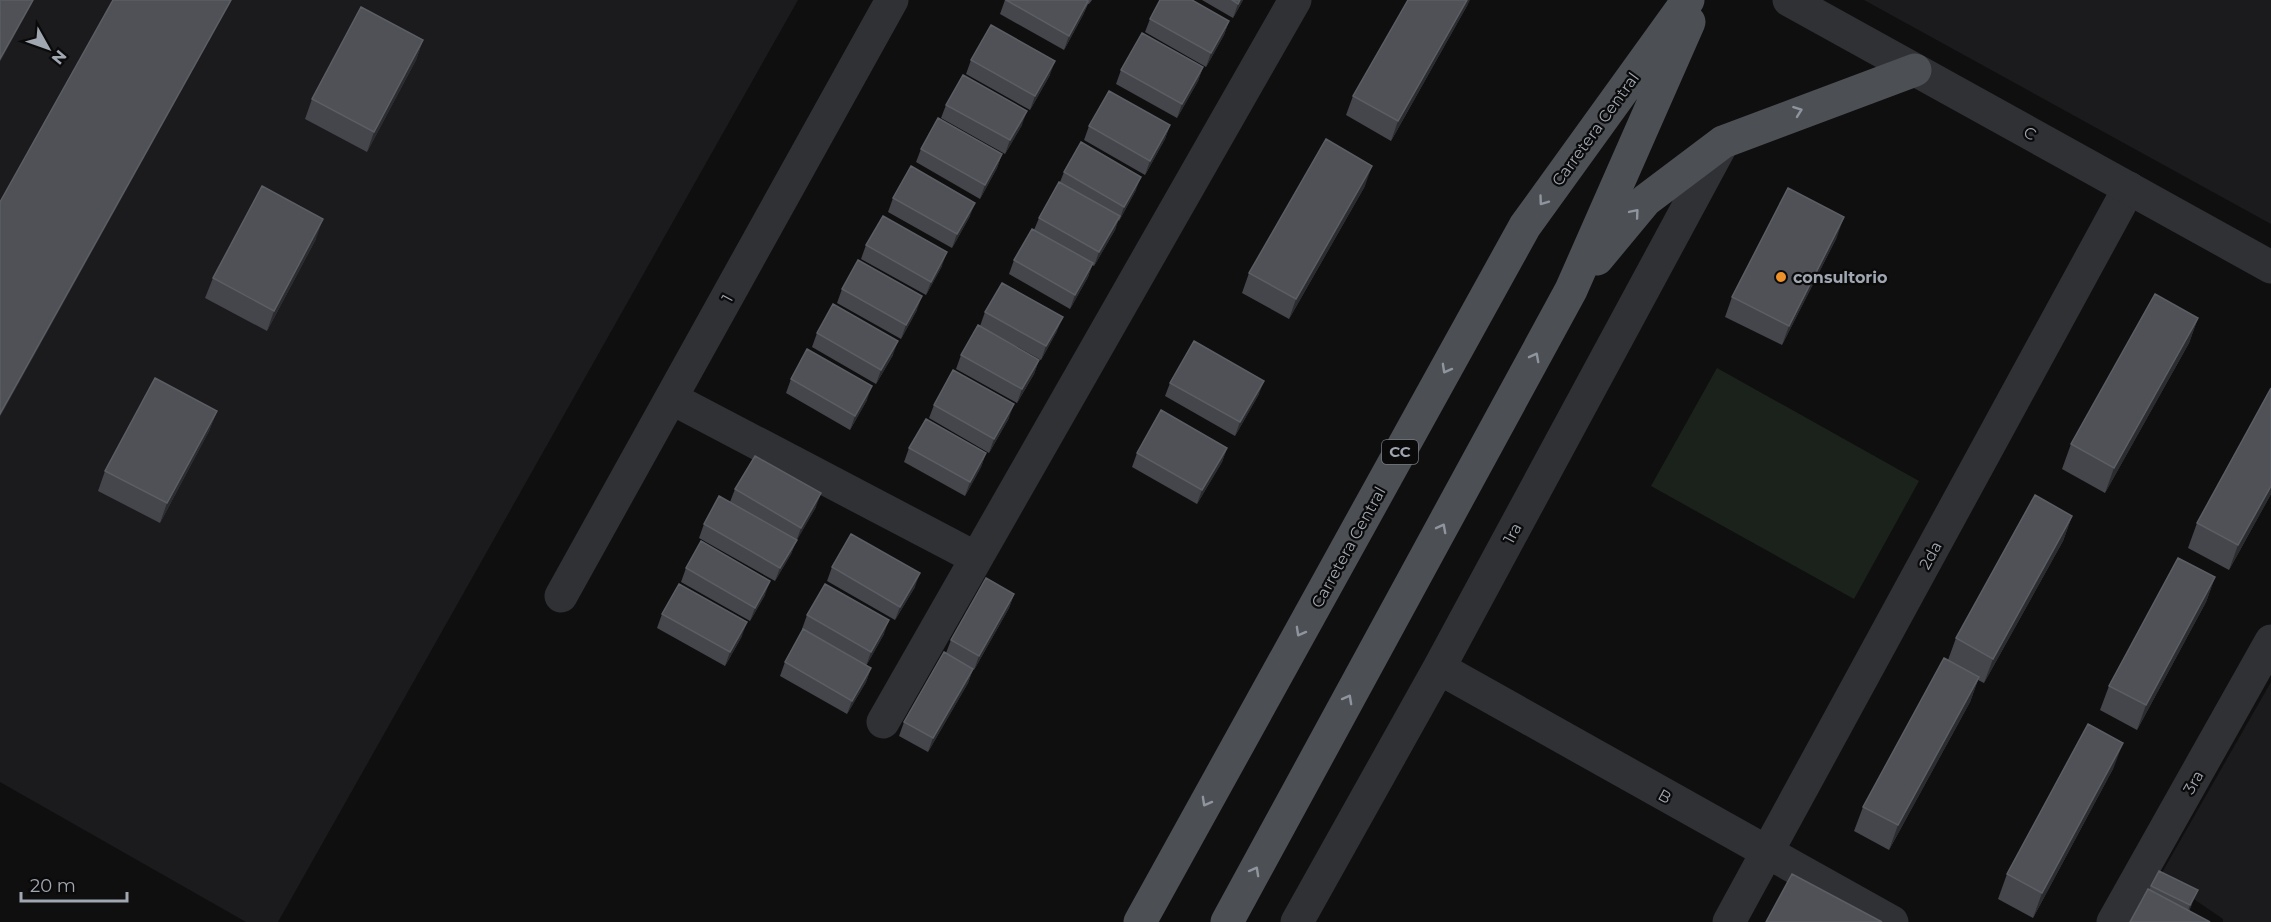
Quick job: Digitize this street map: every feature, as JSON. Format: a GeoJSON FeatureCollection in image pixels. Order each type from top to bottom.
{"type":"FeatureCollection","features":[{"type":"Feature","properties":{"kind":"main road","name":"Carretera Central"},"geometry":{"type":"LineString","coordinates":[[1140,922],[1525,226],[1688,0]]}},
{"type":"Feature","properties":{"kind":"main road","name":"Carretera Central"},"geometry":{"type":"LineString","coordinates":[[1227,922],[1571,290],[1699,0]]}},
{"type":"Feature","properties":{"kind":"main road"},"geometry":{"type":"LineString","coordinates":[[1571,290],[1646,200],[1723,142],[1915,70]]}},
{"type":"Feature","properties":{"kind":"street","name":"1"},"geometry":{"type":"LineString","coordinates":[[561,596],[892,0]]}},
{"type":"Feature","properties":{"kind":"street"},"geometry":{"type":"LineString","coordinates":[[883,722],[1295,0]]}},
{"type":"Feature","properties":{"kind":"street","name":"C"},"geometry":{"type":"LineString","coordinates":[[1789,0],[2271,267]]}},
{"type":"Feature","properties":{"kind":"street","name":"1ra"},"geometry":{"type":"LineString","coordinates":[[1297,922],[1439,668],[1723,142]]}},
{"type":"Feature","properties":{"kind":"street","name":"2da"},"geometry":{"type":"LineString","coordinates":[[1730,922],[2129,188]]}},
{"type":"Feature","properties":{"kind":"street"},"geometry":{"type":"LineString","coordinates":[[672,398],[976,558]]}},
{"type":"Feature","properties":{"kind":"street","name":"3ra"},"geometry":{"type":"LineString","coordinates":[[2113,922],[2271,641]]}},
{"type":"Feature","properties":{"kind":"street","name":"B"},"geometry":{"type":"LineString","coordinates":[[1439,668],[1767,854],[1892,922]]}},
{"type":"Feature","properties":{"kind":"shaded area"},"geometry":{"type":"Polygon","coordinates":[[[0,0],[798,0],[278,922],[246,922],[0,782],[0,0]]]}},
{"type":"Feature","properties":{"kind":"shaded area"},"geometry":{"type":"Polygon","coordinates":[[[1864,0],[2271,0],[2271,224],[1864,0]]]}},
{"type":"Feature","properties":{"kind":"shaded area"},"geometry":{"type":"Polygon","coordinates":[[[1717,368],[1919,481],[1854,599],[1651,486],[1717,368]]]}},
{"type":"Feature","properties":{"kind":"shaded area"},"geometry":{"type":"Polygon","coordinates":[[[2271,682],[2271,922],[2223,922],[2223,919],[2160,876],[2271,682]]]}},
{"type":"Feature","properties":{"kind":"building"},"geometry":{"type":"Polygon","coordinates":[[[0,0],[33,0],[0,59],[0,0]]]}},
{"type":"Feature","properties":{"kind":"building"},"geometry":{"type":"Polygon","coordinates":[[[113,0],[231,0],[0,414],[0,202],[113,0]]]}},
{"type":"Feature","properties":{"kind":"building"},"geometry":{"type":"Polygon","coordinates":[[[1006,0],[1086,0],[1088,1],[1069,36],[1006,0]]]}},
{"type":"Feature","properties":{"kind":"building"},"geometry":{"type":"Polygon","coordinates":[[[1160,0],[1192,0],[1229,21],[1211,53],[1150,19],[1160,0]]]}},
{"type":"Feature","properties":{"kind":"building"},"geometry":{"type":"Polygon","coordinates":[[[1408,0],[1467,0],[1398,121],[1353,96],[1408,0]]]}},
{"type":"Feature","properties":{"kind":"building"},"geometry":{"type":"Polygon","coordinates":[[[361,7],[423,40],[374,132],[312,99],[361,7]]]}},
{"type":"Feature","properties":{"kind":"building"},"geometry":{"type":"Polygon","coordinates":[[[991,25],[1055,61],[1035,96],[971,60],[991,25]]]}},
{"type":"Feature","properties":{"kind":"building"},"geometry":{"type":"Polygon","coordinates":[[[1142,33],[1203,67],[1182,104],[1121,70],[1142,33]]]}},
{"type":"Feature","properties":{"kind":"building"},"geometry":{"type":"Polygon","coordinates":[[[963,75],[1027,111],[1010,140],[946,105],[963,75]]]}},
{"type":"Feature","properties":{"kind":"building"},"geometry":{"type":"Polygon","coordinates":[[[1109,91],[1170,125],[1150,161],[1089,126],[1109,91]]]}},
{"type":"Feature","properties":{"kind":"building"},"geometry":{"type":"Polygon","coordinates":[[[938,118],[1002,154],[985,185],[921,149],[938,118]]]}},
{"type":"Feature","properties":{"kind":"building"},"geometry":{"type":"Polygon","coordinates":[[[1326,139],[1372,166],[1296,299],[1249,273],[1326,139]]]}},
{"type":"Feature","properties":{"kind":"building"},"geometry":{"type":"Polygon","coordinates":[[[1081,142],[1141,177],[1124,207],[1064,172],[1081,142]]]}},
{"type":"Feature","properties":{"kind":"building"},"geometry":{"type":"Polygon","coordinates":[[[911,166],[975,203],[957,234],[893,198],[911,166]]]}},
{"type":"Feature","properties":{"kind":"building"},"geometry":{"type":"Polygon","coordinates":[[[1059,182],[1120,216],[1099,252],[1039,218],[1059,182]]]}},
{"type":"Feature","properties":{"kind":"building"},"geometry":{"type":"Polygon","coordinates":[[[262,186],[323,219],[274,311],[213,278],[262,186]]]}},
{"type":"Feature","properties":{"kind":"building","name":"consultorio"},"geometry":{"type":"Polygon","coordinates":[[[1788,188],[1844,217],[1789,326],[1732,297],[1788,188]]]}},
{"type":"Feature","properties":{"kind":"building"},"geometry":{"type":"Polygon","coordinates":[[[883,216],[947,252],[931,282],[866,245],[883,216]]]}},
{"type":"Feature","properties":{"kind":"building"},"geometry":{"type":"Polygon","coordinates":[[[1032,229],[1093,263],[1075,295],[1014,260],[1032,229]]]}},
{"type":"Feature","properties":{"kind":"building"},"geometry":{"type":"Polygon","coordinates":[[[858,260],[922,296],[906,325],[842,289],[858,260]]]}},
{"type":"Feature","properties":{"kind":"building"},"geometry":{"type":"Polygon","coordinates":[[[1002,283],[1063,317],[1046,346],[985,312],[1002,283]]]}},
{"type":"Feature","properties":{"kind":"building"},"geometry":{"type":"Polygon","coordinates":[[[2155,294],[2198,318],[2114,468],[2071,444],[2155,294]]]}},
{"type":"Feature","properties":{"kind":"building"},"geometry":{"type":"Polygon","coordinates":[[[833,304],[898,341],[881,370],[817,333],[833,304]]]}},
{"type":"Feature","properties":{"kind":"building"},"geometry":{"type":"Polygon","coordinates":[[[978,325],[1039,360],[1022,389],[961,355],[978,325]]]}},
{"type":"Feature","properties":{"kind":"building"},"geometry":{"type":"Polygon","coordinates":[[[1194,341],[1264,381],[1240,422],[1170,383],[1194,341]]]}},
{"type":"Feature","properties":{"kind":"building"},"geometry":{"type":"Polygon","coordinates":[[[807,349],[872,386],[855,416],[791,379],[807,349]]]}},
{"type":"Feature","properties":{"kind":"building"},"geometry":{"type":"Polygon","coordinates":[[[953,370],[1014,404],[994,439],[934,405],[953,370]]]}},
{"type":"Feature","properties":{"kind":"building"},"geometry":{"type":"Polygon","coordinates":[[[155,378],[217,411],[167,503],[105,471],[155,378]]]}},
{"type":"Feature","properties":{"kind":"building"},"geometry":{"type":"Polygon","coordinates":[[[2271,388],[2271,486],[2238,545],[2197,523],[2271,388]]]}},
{"type":"Feature","properties":{"kind":"building"},"geometry":{"type":"Polygon","coordinates":[[[1161,410],[1227,448],[1202,490],[1137,453],[1161,410]]]}},
{"type":"Feature","properties":{"kind":"building"},"geometry":{"type":"Polygon","coordinates":[[[926,419],[986,453],[970,482],[909,448],[926,419]]]}},
{"type":"Feature","properties":{"kind":"building"},"geometry":{"type":"Polygon","coordinates":[[[755,456],[821,493],[801,528],[735,489],[755,456]]]}},
{"type":"Feature","properties":{"kind":"building"},"geometry":{"type":"Polygon","coordinates":[[[2035,495],[2072,516],[1993,659],[1956,638],[2035,495]]]}},
{"type":"Feature","properties":{"kind":"building"},"geometry":{"type":"Polygon","coordinates":[[[719,496],[797,540],[780,568],[704,524],[719,496]]]}},
{"type":"Feature","properties":{"kind":"building"},"geometry":{"type":"Polygon","coordinates":[[[851,534],[920,573],[900,607],[832,567],[851,534]]]}},
{"type":"Feature","properties":{"kind":"building"},"geometry":{"type":"Polygon","coordinates":[[[701,541],[770,581],[755,608],[686,568],[701,541]]]}},
{"type":"Feature","properties":{"kind":"building"},"geometry":{"type":"Polygon","coordinates":[[[2178,558],[2215,577],[2146,705],[2109,686],[2178,558]]]}},
{"type":"Feature","properties":{"kind":"building"},"geometry":{"type":"Polygon","coordinates":[[[986,578],[1014,594],[979,656],[951,640],[986,578]]]}},
{"type":"Feature","properties":{"kind":"building"},"geometry":{"type":"Polygon","coordinates":[[[679,584],[747,622],[730,652],[662,614],[679,584]]]}},
{"type":"Feature","properties":{"kind":"building"},"geometry":{"type":"Polygon","coordinates":[[[825,584],[889,620],[871,652],[807,615],[825,584]]]}},
{"type":"Feature","properties":{"kind":"building"},"geometry":{"type":"Polygon","coordinates":[[[803,629],[871,668],[852,701],[785,662],[803,629]]]}},
{"type":"Feature","properties":{"kind":"building"},"geometry":{"type":"Polygon","coordinates":[[[944,652],[973,669],[933,738],[904,722],[944,652]]]}},
{"type":"Feature","properties":{"kind":"building"},"geometry":{"type":"Polygon","coordinates":[[[1944,658],[1979,677],[1898,825],[1863,807],[1944,658]]]}},
{"type":"Feature","properties":{"kind":"building"},"geometry":{"type":"Polygon","coordinates":[[[2088,724],[2123,743],[2042,893],[2007,874],[2088,724]]]}},
{"type":"Feature","properties":{"kind":"building"},"geometry":{"type":"Polygon","coordinates":[[[2159,871],[2198,890],[2190,905],[2151,886],[2159,871]]]}},
{"type":"Feature","properties":{"kind":"building"},"geometry":{"type":"Polygon","coordinates":[[[1792,874],[1882,922],[1766,922],[1792,874]]]}},
{"type":"Feature","properties":{"kind":"building"},"geometry":{"type":"Polygon","coordinates":[[[2148,889],[2210,922],[2130,922],[2148,889]]]}},
{"type":"Feature","properties":{"kind":"place","name":"consultorio"},"geometry":{"type":"Point","coordinates":[1781,277]}}]}
